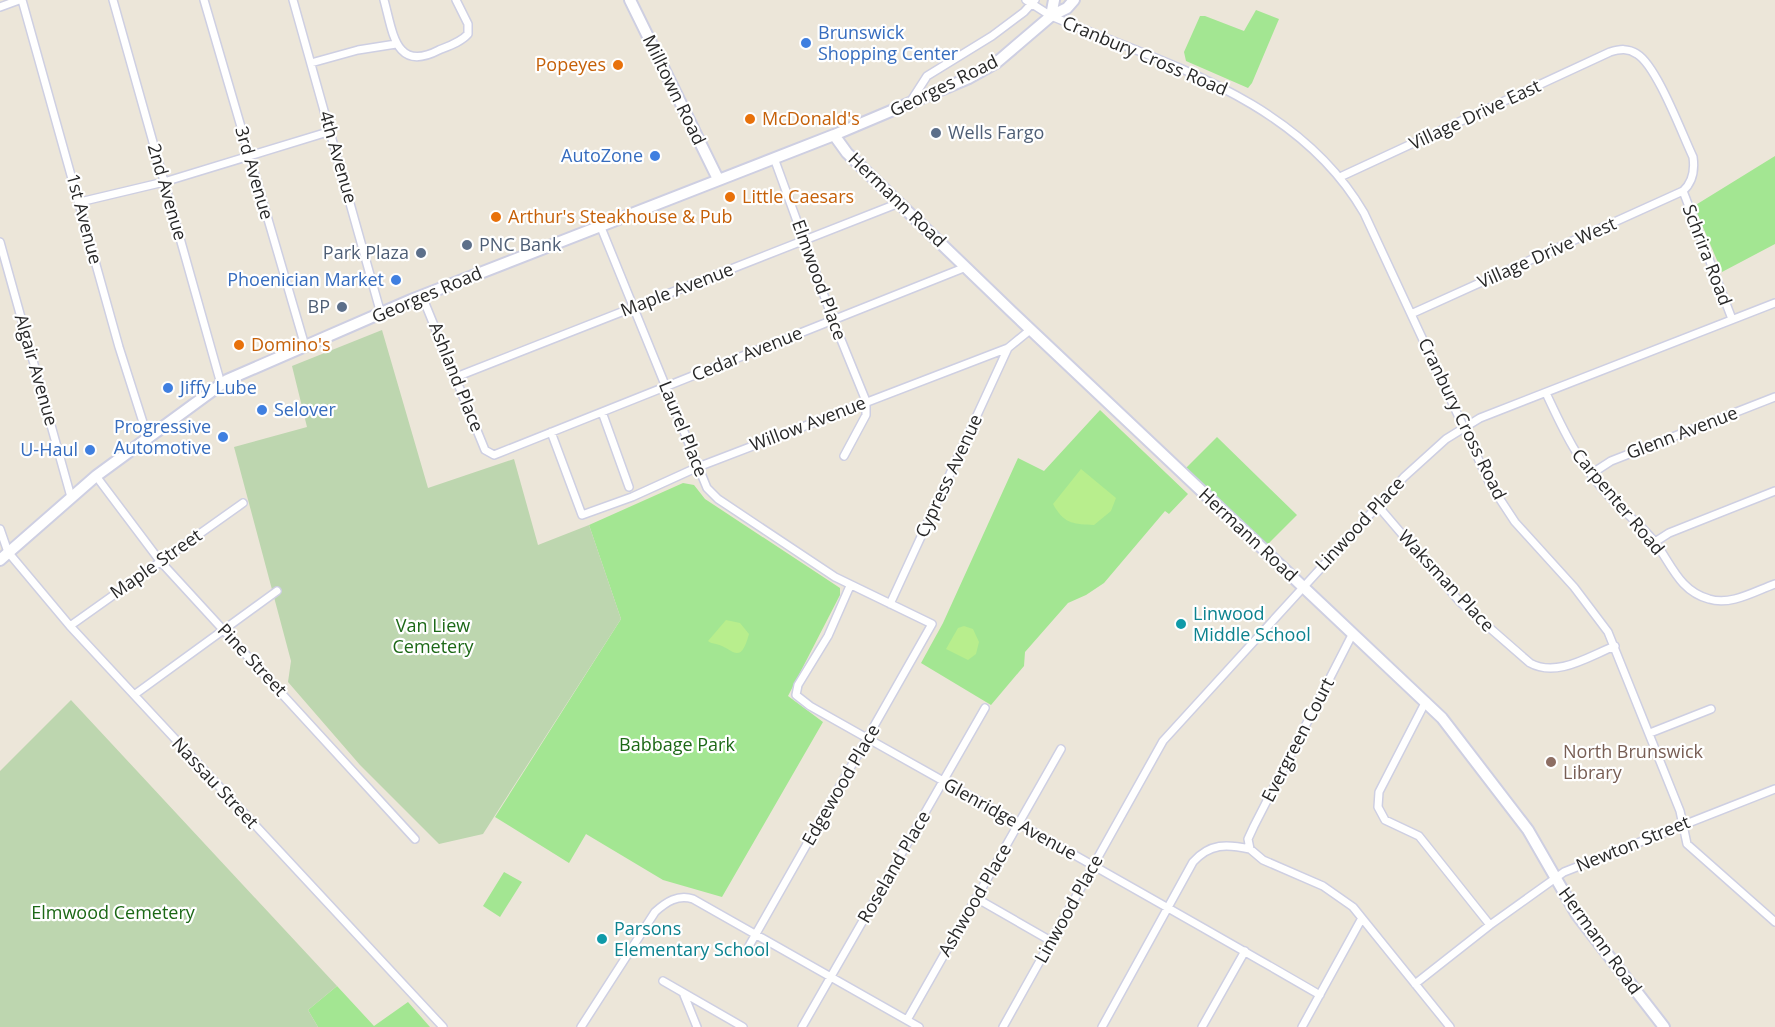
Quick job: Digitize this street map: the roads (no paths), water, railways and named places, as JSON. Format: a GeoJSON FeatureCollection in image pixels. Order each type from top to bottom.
{"type":"FeatureCollection","features":[{"type":"Feature","properties":{"kind":"street"},"geometry":{"type":"LineString","coordinates":[[0,7],[20,0]]}},
{"type":"Feature","properties":{"kind":"street","name":"1st Avenue"},"geometry":{"type":"LineString","coordinates":[[20,0],[80,202],[119,348],[148,438]]}},
{"type":"Feature","properties":{"kind":"street","name":"2nd Avenue"},"geometry":{"type":"LineString","coordinates":[[112,0],[221,384]]}},
{"type":"Feature","properties":{"kind":"street","name":"3rd Avenue"},"geometry":{"type":"LineString","coordinates":[[204,0],[248,156],[306,346]]}},
{"type":"Feature","properties":{"kind":"street","name":"4th Avenue"},"geometry":{"type":"LineString","coordinates":[[293,0],[381,314]]}},
{"type":"Feature","properties":{"kind":"street"},"geometry":{"type":"LineString","coordinates":[[384,0],[396,44],[402,52],[412,58],[422,57],[465,37],[469,29],[456,0]]}},
{"type":"Feature","properties":{"kind":"street","name":"Milltown Road"},"geometry":{"type":"LineString","coordinates":[[630,0],[718,179]]}},
{"type":"Feature","properties":{"kind":"street"},"geometry":{"type":"LineString","coordinates":[[1051,16],[1054,0]]}},
{"type":"Feature","properties":{"kind":"street","name":"Georges Road"},"geometry":{"type":"LineString","coordinates":[[4,556],[96,476],[221,384],[422,296],[910,104],[996,63],[1051,16],[1067,8],[1074,0]]}},
{"type":"Feature","properties":{"kind":"street"},"geometry":{"type":"LineString","coordinates":[[910,104],[927,76],[992,36],[1030,2]]}},
{"type":"Feature","properties":{"kind":"street","name":"Cranbury Cross Road"},"geometry":{"type":"LineString","coordinates":[[1030,2],[1051,16],[1223,88],[1275,117],[1310,145],[1340,177],[1364,213],[1490,484],[1515,522],[1598,616],[1615,646],[1680,811],[1687,844],[1694,853],[1775,921]]}},
{"type":"Feature","properties":{"kind":"street"},"geometry":{"type":"LineString","coordinates":[[312,63],[358,50],[396,44]]}},
{"type":"Feature","properties":{"kind":"street","name":"Village Drive East"},"geometry":{"type":"LineString","coordinates":[[1340,177],[1610,52],[1629,50],[1638,54],[1650,66],[1693,157],[1695,169],[1688,186],[1683,191]]}},
{"type":"Feature","properties":{"kind":"street"},"geometry":{"type":"LineString","coordinates":[[80,202],[164,182],[331,131]]}},
{"type":"Feature","properties":{"kind":"street","name":"Hermann Road"},"geometry":{"type":"LineString","coordinates":[[834,135],[847,153],[1030,330],[1442,718],[1524,824],[1554,878],[1583,923],[1664,1027]]}},
{"type":"Feature","properties":{"kind":"street","name":"Elmwood Place"},"geometry":{"type":"LineString","coordinates":[[774,158],[833,320],[866,402]]}},
{"type":"Feature","properties":{"kind":"street","name":"Village Drive West"},"geometry":{"type":"LineString","coordinates":[[1411,314],[1683,191]]}},
{"type":"Feature","properties":{"kind":"street","name":"Schrira Road"},"geometry":{"type":"LineString","coordinates":[[1683,191],[1732,320]]}},
{"type":"Feature","properties":{"kind":"street","name":"Maple Avenue"},"geometry":{"type":"LineString","coordinates":[[456,377],[898,203]]}},
{"type":"Feature","properties":{"kind":"street","name":"Laurel Place"},"geometry":{"type":"LineString","coordinates":[[600,225],[707,488],[718,500],[850,586],[932,624]]}},
{"type":"Feature","properties":{"kind":"street","name":"Algair Avenue"},"geometry":{"type":"LineString","coordinates":[[0,242],[71,497]]}},
{"type":"Feature","properties":{"kind":"street","name":"Cedar Avenue"},"geometry":{"type":"LineString","coordinates":[[494,455],[966,267]]}},
{"type":"Feature","properties":{"kind":"street","name":"Ashland Place"},"geometry":{"type":"LineString","coordinates":[[422,296],[485,450],[494,455]]}},
{"type":"Feature","properties":{"kind":"street","name":"Linwood Place"},"geometry":{"type":"LineString","coordinates":[[1003,1027],[1163,741],[1302,586],[1424,457],[1463,427],[1775,303]]}},
{"type":"Feature","properties":{"kind":"street","name":"Willow Avenue"},"geometry":{"type":"LineString","coordinates":[[551,432],[582,515],[632,497],[698,467],[1008,348],[1030,330]]}},
{"type":"Feature","properties":{"kind":"street","name":"Cypress Avenue"},"geometry":{"type":"LineString","coordinates":[[890,604],[1008,348]]}},
{"type":"Feature","properties":{"kind":"street","name":"Carpenter Road"},"geometry":{"type":"LineString","coordinates":[[1546,393],[1568,441],[1591,474],[1655,542],[1684,585],[1706,598],[1728,600],[1775,584]]}},
{"type":"Feature","properties":{"kind":"street","name":"Glenn Avenue"},"geometry":{"type":"LineString","coordinates":[[1591,474],[1611,461],[1775,397]]}},
{"type":"Feature","properties":{"kind":"street"},"geometry":{"type":"LineString","coordinates":[[844,456],[866,415],[866,402]]}},
{"type":"Feature","properties":{"kind":"street"},"geometry":{"type":"LineString","coordinates":[[602,412],[629,487]]}},
{"type":"Feature","properties":{"kind":"street","name":"Pine Street"},"geometry":{"type":"LineString","coordinates":[[96,476],[160,561],[415,839]]}},
{"type":"Feature","properties":{"kind":"street"},"geometry":{"type":"LineString","coordinates":[[1655,542],[1669,533],[1775,491]]}},
{"type":"Feature","properties":{"kind":"street","name":"Maple Street"},"geometry":{"type":"LineString","coordinates":[[70,626],[243,503]]}},
{"type":"Feature","properties":{"kind":"street","name":"Waksman Place"},"geometry":{"type":"LineString","coordinates":[[1378,506],[1460,602],[1530,663],[1549,670],[1615,646]]}},
{"type":"Feature","properties":{"kind":"street","name":"Nassau Street"},"geometry":{"type":"LineString","coordinates":[[0,529],[4,556],[443,1027]]}},
{"type":"Feature","properties":{"kind":"street","name":"Glenridge Avenue"},"geometry":{"type":"LineString","coordinates":[[850,586],[828,636],[798,685],[796,695],[867,739],[1019,825],[1094,864],[1320,995]]}},
{"type":"Feature","properties":{"kind":"street"},"geometry":{"type":"LineString","coordinates":[[134,695],[277,591]]}},
{"type":"Feature","properties":{"kind":"street","name":"Edgewood Place"},"geometry":{"type":"LineString","coordinates":[[749,946],[932,624]]}},
{"type":"Feature","properties":{"kind":"street","name":"Evergreen Court"},"geometry":{"type":"LineString","coordinates":[[1250,849],[1248,838],[1353,633]]}},
{"type":"Feature","properties":{"kind":"street"},"geometry":{"type":"LineString","coordinates":[[1425,701],[1379,792],[1378,807],[1385,820],[1419,836],[1490,925]]}},
{"type":"Feature","properties":{"kind":"street","name":"Roseland Place"},"geometry":{"type":"LineString","coordinates":[[802,1027],[985,708]]}},
{"type":"Feature","properties":{"kind":"street"},"geometry":{"type":"LineString","coordinates":[[1650,733],[1711,709]]}},
{"type":"Feature","properties":{"kind":"street","name":"Ashwood Place"},"geometry":{"type":"LineString","coordinates":[[907,1020],[1061,749]]}},
{"type":"Feature","properties":{"kind":"street","name":"Newton Street"},"geometry":{"type":"LineString","coordinates":[[1415,984],[1554,878],[1631,844],[1775,789]]}},
{"type":"Feature","properties":{"kind":"street"},"geometry":{"type":"LineString","coordinates":[[1102,1027],[1193,862],[1202,852],[1214,846],[1229,844],[1250,849],[1263,860],[1323,886],[1353,907],[1450,1027]]}},
{"type":"Feature","properties":{"kind":"street"},"geometry":{"type":"LineString","coordinates":[[582,1026],[655,912],[675,898],[693,899],[919,1027]]}},
{"type":"Feature","properties":{"kind":"street"},"geometry":{"type":"LineString","coordinates":[[976,898],[1051,941]]}},
{"type":"Feature","properties":{"kind":"street"},"geometry":{"type":"LineString","coordinates":[[1302,1027],[1362,918]]}},
{"type":"Feature","properties":{"kind":"street"},"geometry":{"type":"LineString","coordinates":[[1202,1027],[1245,951]]}},
{"type":"Feature","properties":{"kind":"street"},"geometry":{"type":"LineString","coordinates":[[663,981],[743,1027]]}},
{"type":"Feature","properties":{"kind":"street"},"geometry":{"type":"LineString","coordinates":[[684,995],[697,1027]]}},
{"type":"Feature","properties":{"kind":"place","name":"Brunswick Shopping Center"},"geometry":{"type":"Point","coordinates":[806,43]}},
{"type":"Feature","properties":{"kind":"place","name":"Popeyes"},"geometry":{"type":"Point","coordinates":[618,65]}},
{"type":"Feature","properties":{"kind":"place","name":"McDonald's"},"geometry":{"type":"Point","coordinates":[750,119]}},
{"type":"Feature","properties":{"kind":"place","name":"Wells Fargo"},"geometry":{"type":"Point","coordinates":[936,133]}},
{"type":"Feature","properties":{"kind":"place","name":"AutoZone"},"geometry":{"type":"Point","coordinates":[655,156]}},
{"type":"Feature","properties":{"kind":"place","name":"Little Caesars"},"geometry":{"type":"Point","coordinates":[730,197]}},
{"type":"Feature","properties":{"kind":"place","name":"Arthur's Steakhouse & Pub"},"geometry":{"type":"Point","coordinates":[496,217]}},
{"type":"Feature","properties":{"kind":"place","name":"PNC Bank"},"geometry":{"type":"Point","coordinates":[467,245]}},
{"type":"Feature","properties":{"kind":"place","name":"Park Plaza"},"geometry":{"type":"Point","coordinates":[421,253]}},
{"type":"Feature","properties":{"kind":"place","name":"Phoenician Market"},"geometry":{"type":"Point","coordinates":[396,280]}},
{"type":"Feature","properties":{"kind":"place","name":"BP"},"geometry":{"type":"Point","coordinates":[342,307]}},
{"type":"Feature","properties":{"kind":"place","name":"Domino's"},"geometry":{"type":"Point","coordinates":[239,345]}},
{"type":"Feature","properties":{"kind":"place","name":"Jiffy Lube"},"geometry":{"type":"Point","coordinates":[168,388]}},
{"type":"Feature","properties":{"kind":"place","name":"Selover"},"geometry":{"type":"Point","coordinates":[262,410]}},
{"type":"Feature","properties":{"kind":"place","name":"Progressive Automotive"},"geometry":{"type":"Point","coordinates":[223,437]}},
{"type":"Feature","properties":{"kind":"place","name":"U-Haul"},"geometry":{"type":"Point","coordinates":[90,450]}},
{"type":"Feature","properties":{"kind":"place","name":"Linwood Middle School"},"geometry":{"type":"Point","coordinates":[1181,624]}},
{"type":"Feature","properties":{"kind":"place","name":"North Brunswick Library"},"geometry":{"type":"Point","coordinates":[1551,762]}},
{"type":"Feature","properties":{"kind":"place","name":"Parsons Elementary School"},"geometry":{"type":"Point","coordinates":[602,939]}},
{"type":"Feature","properties":{"kind":"park label","name":"Van Liew Cemetery"},"geometry":{"type":"Point","coordinates":[433,636]}},
{"type":"Feature","properties":{"kind":"park label","name":"Babbage Park"},"geometry":{"type":"Point","coordinates":[677,745]}},
{"type":"Feature","properties":{"kind":"park label","name":"Elmwood Cemetery"},"geometry":{"type":"Point","coordinates":[113,913]}}]}
